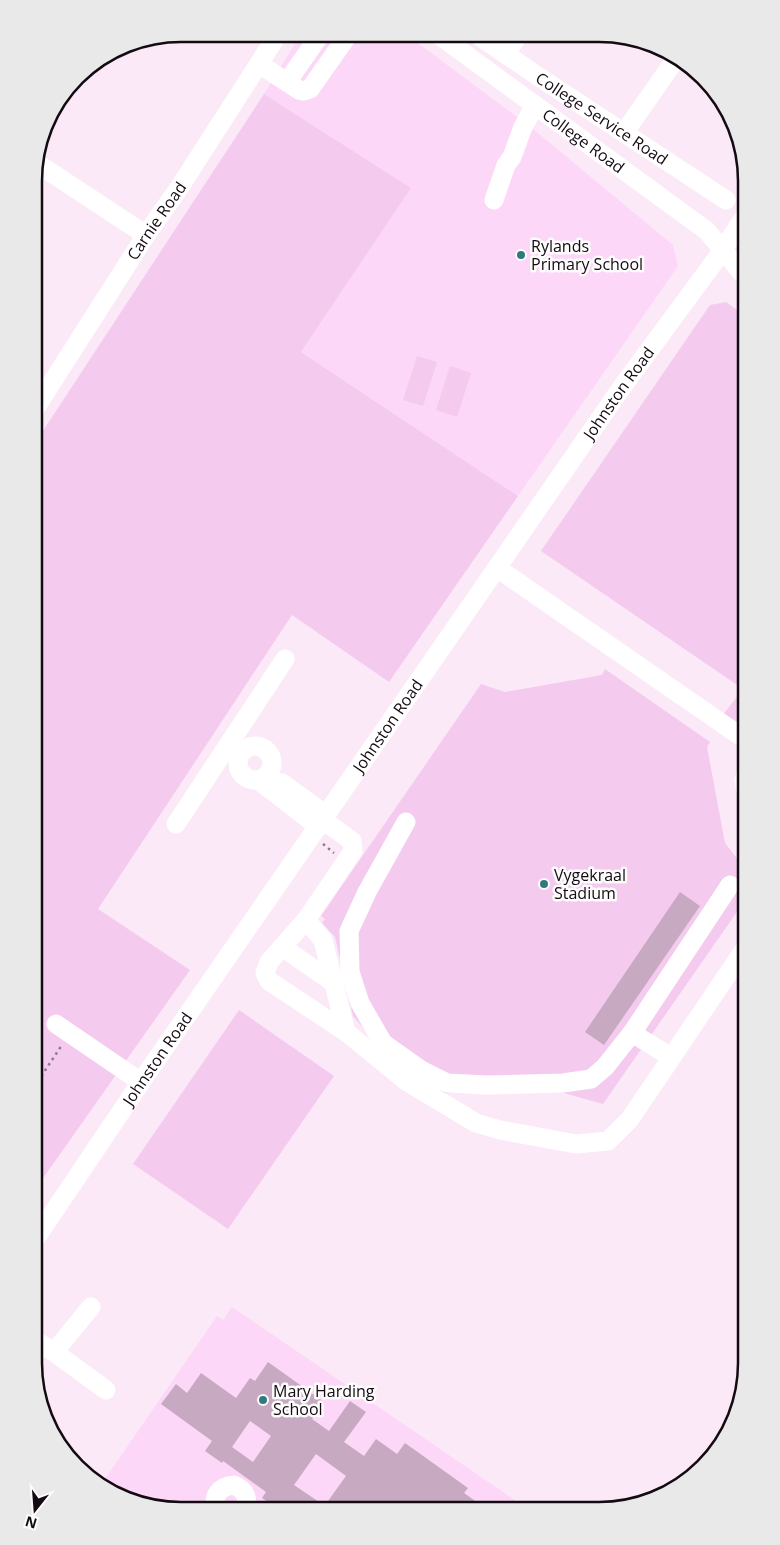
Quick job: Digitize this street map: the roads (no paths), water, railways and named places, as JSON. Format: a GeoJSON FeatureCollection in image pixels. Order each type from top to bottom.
{"type":"FeatureCollection","features":[{"type":"Feature","properties":{"kind":"street","name":"College Road"},"geometry":{"type":"LineString","coordinates":[[449,42],[707,231],[738,268]]}},
{"type":"Feature","properties":{"kind":"street","name":"College Service Road"},"geometry":{"type":"LineString","coordinates":[[488,42],[726,200]]}},
{"type":"Feature","properties":{"kind":"street"},"geometry":{"type":"LineString","coordinates":[[505,54],[514,42]]}},
{"type":"Feature","properties":{"kind":"street","name":"Carnie Road"},"geometry":{"type":"LineString","coordinates":[[43,397],[272,43]]}},
{"type":"Feature","properties":{"kind":"street"},"geometry":{"type":"LineString","coordinates":[[286,82],[314,43]]}},
{"type":"Feature","properties":{"kind":"street"},"geometry":{"type":"LineString","coordinates":[[259,64],[303,92],[310,89],[343,43]]}},
{"type":"Feature","properties":{"kind":"street"},"geometry":{"type":"LineString","coordinates":[[624,133],[672,64]]}},
{"type":"Feature","properties":{"kind":"street"},"geometry":{"type":"LineString","coordinates":[[494,200],[506,165],[512,157],[523,127],[535,105]]}},
{"type":"Feature","properties":{"kind":"street"},"geometry":{"type":"LineString","coordinates":[[43,168],[146,235]]}},
{"type":"Feature","properties":{"kind":"street","name":"Johnston Road"},"geometry":{"type":"LineString","coordinates":[[42,1230],[141,1082],[322,826],[496,568],[622,387],[723,250],[738,227]]}},
{"type":"Feature","properties":{"kind":"street"},"geometry":{"type":"LineString","coordinates":[[496,568],[738,734]]}},
{"type":"Feature","properties":{"kind":"street"},"geometry":{"type":"LineString","coordinates":[[176,824],[234,750],[285,659]]}},
{"type":"Feature","properties":{"kind":"street"},"geometry":{"type":"LineString","coordinates":[[252,747],[264,749],[272,760],[272,767],[264,777],[251,780],[245,778],[240,773],[234,750],[252,747]]}},
{"type":"Feature","properties":{"kind":"street"},"geometry":{"type":"LineString","coordinates":[[264,777],[322,826],[352,841],[353,851],[306,920],[269,962],[265,973],[269,981],[346,1032],[406,1081],[476,1123],[500,1130],[576,1144],[608,1141],[630,1120],[737,960]]}},
{"type":"Feature","properties":{"kind":"street"},"geometry":{"type":"LineString","coordinates":[[406,822],[367,892],[349,931],[350,972],[360,1003],[383,1043],[421,1070],[448,1083],[487,1085],[563,1083],[591,1080],[605,1067],[632,1033],[730,885]]}},
{"type":"Feature","properties":{"kind":"street"},"geometry":{"type":"LineString","coordinates":[[306,920],[323,940],[346,1032]]}},
{"type":"Feature","properties":{"kind":"street"},"geometry":{"type":"LineString","coordinates":[[282,947],[334,983]]}},
{"type":"Feature","properties":{"kind":"street"},"geometry":{"type":"LineString","coordinates":[[63,1029],[141,1082]]}},
{"type":"Feature","properties":{"kind":"street"},"geometry":{"type":"LineString","coordinates":[[632,1033],[671,1057]]}},
{"type":"Feature","properties":{"kind":"street"},"geometry":{"type":"LineString","coordinates":[[54,1352],[91,1306]]}},
{"type":"Feature","properties":{"kind":"street"},"geometry":{"type":"LineString","coordinates":[[42,1345],[106,1390]]}},
{"type":"Feature","properties":{"kind":"street"},"geometry":{"type":"LineString","coordinates":[[215,1502],[218,1491],[223,1487],[234,1485],[244,1491],[247,1502]]}},
{"type":"Feature","properties":{"kind":"place","name":"Rylands Primary School"},"geometry":{"type":"Point","coordinates":[521,255]}},
{"type":"Feature","properties":{"kind":"place","name":"Vygekraal Stadium"},"geometry":{"type":"Point","coordinates":[544,884]}},
{"type":"Feature","properties":{"kind":"place","name":"Mary Harding School"},"geometry":{"type":"Point","coordinates":[263,1400]}}]}
